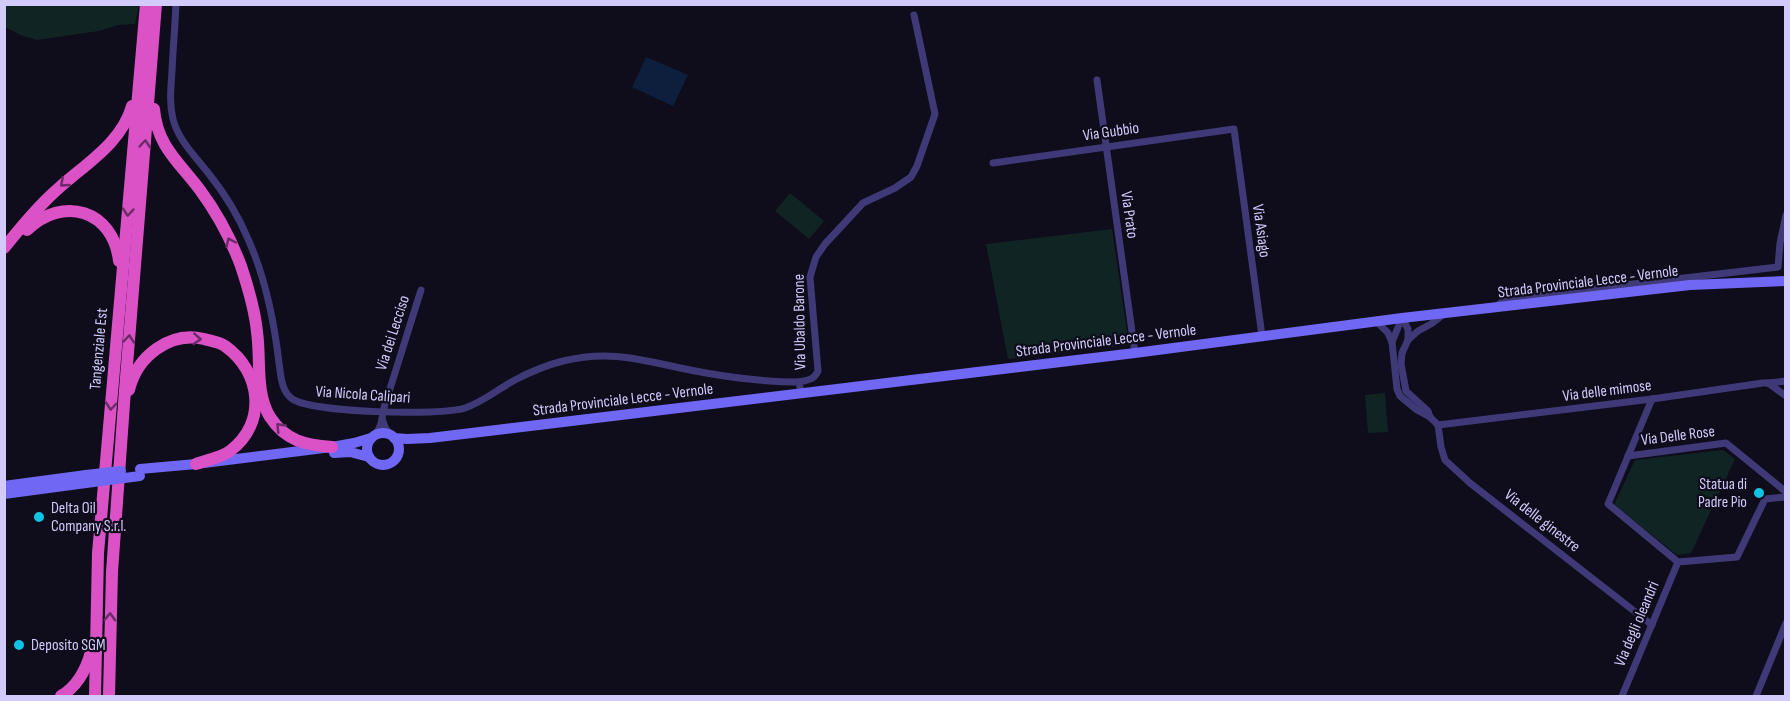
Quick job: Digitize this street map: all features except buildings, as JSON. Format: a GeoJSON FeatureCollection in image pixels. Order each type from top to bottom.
{"type":"FeatureCollection","features":[{"type":"Feature","properties":{"kind":"highway","name":"Tangenziale Est"},"geometry":{"type":"LineString","coordinates":[[109,696],[112,572],[149,27],[146,4]]}},
{"type":"Feature","properties":{"kind":"highway","name":"Tangenziale Est"},"geometry":{"type":"LineString","coordinates":[[95,696],[98,553],[119,304],[149,27],[156,4]]}},
{"type":"Feature","properties":{"kind":"highway"},"geometry":{"type":"LineString","coordinates":[[4,249],[58,188],[112,142],[126,123],[132,105],[140,34],[149,27],[157,36],[153,98],[158,133],[214,211],[230,239],[241,266],[252,303],[257,331],[264,405],[275,423],[289,436],[305,444],[332,447]]}},
{"type":"Feature","properties":{"kind":"highway"},"geometry":{"type":"LineString","coordinates":[[4,260],[36,221],[52,213],[67,211],[83,213],[104,224],[117,249],[119,304]]}},
{"type":"Feature","properties":{"kind":"highway"},"geometry":{"type":"LineString","coordinates":[[117,501],[121,490],[129,392],[135,373],[147,356],[161,345],[195,337],[224,345],[244,364],[250,376],[256,406],[251,428],[242,441],[228,452],[196,464]]}},
{"type":"Feature","properties":{"kind":"highway"},"geometry":{"type":"LineString","coordinates":[[62,696],[79,681],[87,666],[91,651],[95,562],[98,553]]}},
{"type":"Feature","properties":{"kind":"main road","name":"Strada Provinciale Lecce - Vernole"},"geometry":{"type":"LineString","coordinates":[[86,479],[332,447],[385,433],[407,439],[430,438],[800,387],[1135,353],[1402,318],[1690,285],[1785,280]]}},
{"type":"Feature","properties":{"kind":"main road"},"geometry":{"type":"LineString","coordinates":[[369,457],[367,447],[373,436]]}},
{"type":"Feature","properties":{"kind":"main road"},"geometry":{"type":"LineString","coordinates":[[392,436],[398,447],[396,456]]}},
{"type":"Feature","properties":{"kind":"main road","name":"Strada Provinciale Lecce - Vernole"},"geometry":{"type":"LineString","coordinates":[[140,472],[350,452],[369,457],[382,465],[391,462],[410,447],[430,438]]}},
{"type":"Feature","properties":{"kind":"main road"},"geometry":{"type":"LineString","coordinates":[[4,486],[86,479]]}},
{"type":"Feature","properties":{"kind":"main road"},"geometry":{"type":"LineString","coordinates":[[4,494],[86,479]]}},
{"type":"Feature","properties":{"kind":"street","name":"Via Nicola Calipari"},"geometry":{"type":"LineString","coordinates":[[176,4],[171,90],[173,119],[182,139],[237,214],[258,263],[272,311],[282,383],[293,400],[304,404],[382,415],[446,412],[465,408],[541,368],[567,360],[596,356],[634,357],[714,374],[800,387]]}},
{"type":"Feature","properties":{"kind":"street","name":"Via Ubaldo Barone"},"geometry":{"type":"LineString","coordinates":[[800,387],[818,371],[810,278],[816,257],[863,203],[895,188],[911,177],[935,114],[914,15]]}},
{"type":"Feature","properties":{"kind":"street","name":"Via Prato"},"geometry":{"type":"LineString","coordinates":[[1098,80],[1135,353]]}},
{"type":"Feature","properties":{"kind":"street","name":"Via Gubbio"},"geometry":{"type":"LineString","coordinates":[[993,163],[1234,129]]}},
{"type":"Feature","properties":{"kind":"street","name":"Via Asiago"},"geometry":{"type":"LineString","coordinates":[[1234,129],[1262,336]]}},
{"type":"Feature","properties":{"kind":"street"},"geometry":{"type":"LineString","coordinates":[[1495,308],[1506,299],[1782,267],[1780,243],[1785,215]]}},
{"type":"Feature","properties":{"kind":"street","name":"Via dei Lecciso"},"geometry":{"type":"LineString","coordinates":[[373,436],[379,429],[421,290]]}},
{"type":"Feature","properties":{"kind":"street"},"geometry":{"type":"LineString","coordinates":[[1430,417],[1428,411],[1409,396],[1404,385],[1402,353],[1408,340],[1444,314]]}},
{"type":"Feature","properties":{"kind":"street"},"geometry":{"type":"LineString","coordinates":[[1402,318],[1408,329],[1408,340]]}},
{"type":"Feature","properties":{"kind":"street"},"geometry":{"type":"LineString","coordinates":[[1392,342],[1402,318]]}},
{"type":"Feature","properties":{"kind":"street"},"geometry":{"type":"LineString","coordinates":[[1377,322],[1388,333],[1392,342],[1397,389],[1400,396],[1438,424]]}},
{"type":"Feature","properties":{"kind":"street","name":"Via delle mimose"},"geometry":{"type":"LineString","coordinates":[[1438,424],[1785,381]]}},
{"type":"Feature","properties":{"kind":"street"},"geometry":{"type":"LineString","coordinates":[[1768,383],[1785,396]]}},
{"type":"Feature","properties":{"kind":"street"},"geometry":{"type":"LineString","coordinates":[[1652,399],[1608,504],[1678,562],[1737,557],[1765,499],[1785,497]]}},
{"type":"Feature","properties":{"kind":"street"},"geometry":{"type":"LineString","coordinates":[[382,415],[386,429],[392,436]]}},
{"type":"Feature","properties":{"kind":"street","name":"Via delle ginestre"},"geometry":{"type":"LineString","coordinates":[[1438,424],[1442,455],[1449,464],[1470,483],[1652,625]]}},
{"type":"Feature","properties":{"kind":"street","name":"Via Delle Rose"},"geometry":{"type":"LineString","coordinates":[[1628,456],[1726,443],[1785,492]]}},
{"type":"Feature","properties":{"kind":"street","name":"Via degli oleandri"},"geometry":{"type":"LineString","coordinates":[[1622,696],[1678,562]]}},
{"type":"Feature","properties":{"kind":"street"},"geometry":{"type":"LineString","coordinates":[[1756,696],[1785,623]]}},
{"type":"Feature","properties":{"kind":"green space"},"geometry":{"type":"Polygon","coordinates":[[[4,5],[139,5],[135,24],[37,40],[5,27],[4,5]]]}},
{"type":"Feature","properties":{"kind":"green space"},"geometry":{"type":"Polygon","coordinates":[[[790,193],[824,221],[809,239],[775,211],[790,193]]]}},
{"type":"Feature","properties":{"kind":"green space"},"geometry":{"type":"Polygon","coordinates":[[[1112,229],[1129,345],[1008,359],[986,244],[1112,229]]]}},
{"type":"Feature","properties":{"kind":"green space"},"geometry":{"type":"Polygon","coordinates":[[[1385,393],[1388,432],[1368,433],[1365,395],[1385,393]]]}},
{"type":"Feature","properties":{"kind":"green space"},"geometry":{"type":"Polygon","coordinates":[[[1723,450],[1735,459],[1691,553],[1677,555],[1614,505],[1635,460],[1723,450]]]}},
{"type":"Feature","properties":{"kind":"water"},"geometry":{"type":"Polygon","coordinates":[[[646,57],[688,75],[673,106],[632,87],[646,57]]]}},
{"type":"Feature","properties":{"kind":"place","name":"Statua di Padre Pio"},"geometry":{"type":"Point","coordinates":[1759,493]}},
{"type":"Feature","properties":{"kind":"place","name":"Delta Oil Company S.r.l."},"geometry":{"type":"Point","coordinates":[39,517]}},
{"type":"Feature","properties":{"kind":"place","name":"Deposito SGM"},"geometry":{"type":"Point","coordinates":[19,645]}}]}
